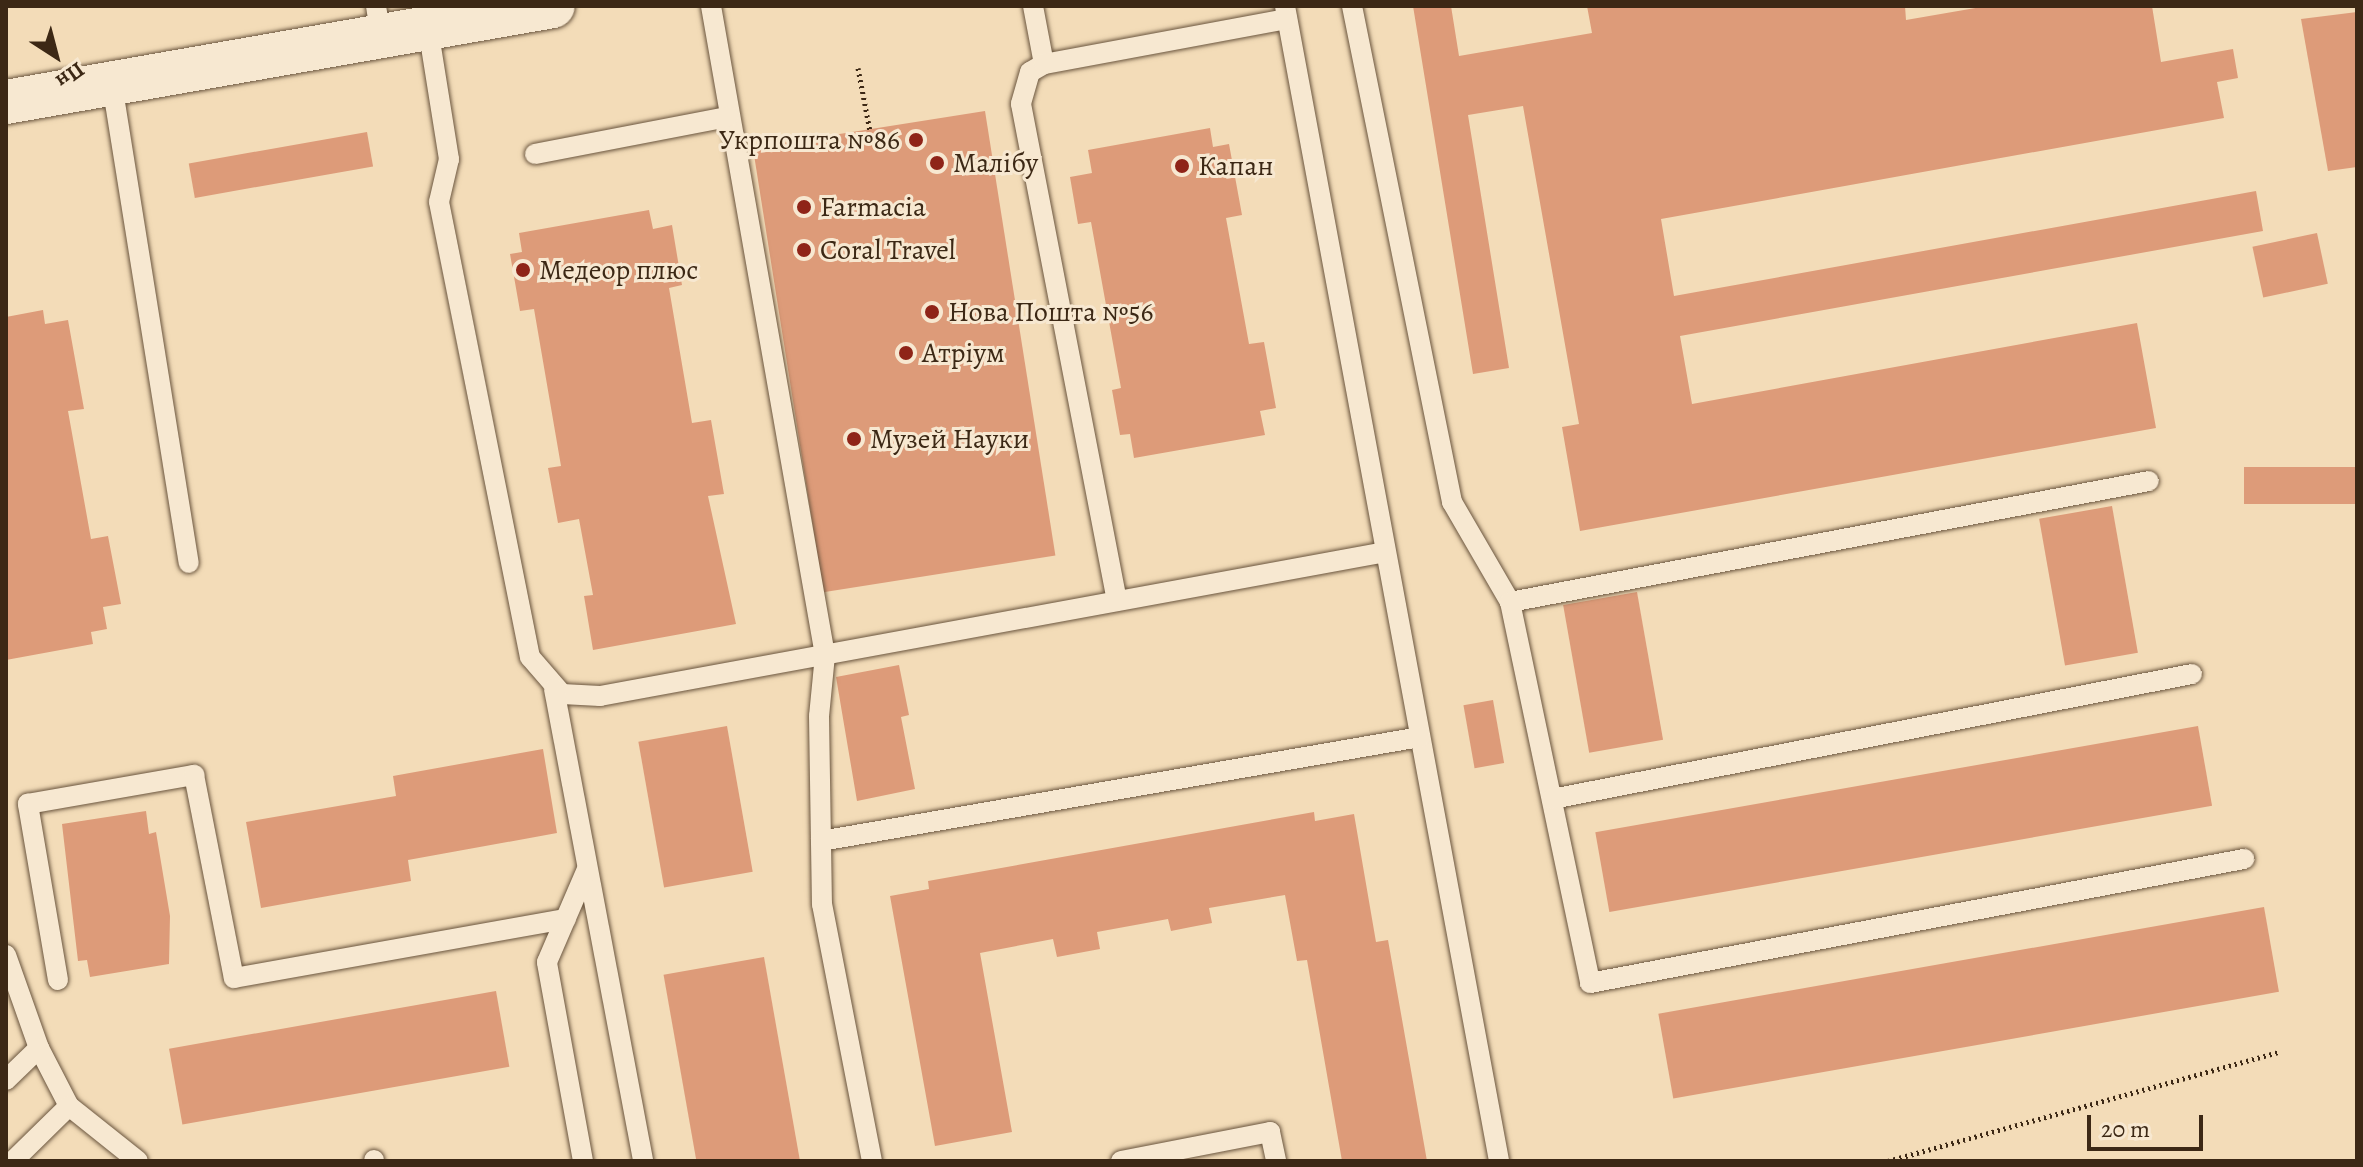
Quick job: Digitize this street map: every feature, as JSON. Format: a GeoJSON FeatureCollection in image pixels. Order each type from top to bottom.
{"type":"FeatureCollection","features":[{"type":"Feature","properties":{"kind":"street"},"geometry":{"type":"LineString","coordinates":[[6,102],[112,84],[378,21],[428,28],[553,6]]}},
{"type":"Feature","properties":{"kind":"lane"},"geometry":{"type":"LineString","coordinates":[[711,6],[728,117],[825,655],[822,904],[872,1161]]}},
{"type":"Feature","properties":{"kind":"lane"},"geometry":{"type":"LineString","coordinates":[[1033,6],[1044,64]]}},
{"type":"Feature","properties":{"kind":"lane"},"geometry":{"type":"LineString","coordinates":[[1352,6],[1452,502],[1510,602],[1590,983],[2244,859]]}},
{"type":"Feature","properties":{"kind":"lane"},"geometry":{"type":"LineString","coordinates":[[1117,601],[1021,104],[1030,72],[1044,64],[1286,12],[1499,1161]]}},
{"type":"Feature","properties":{"kind":"lane"},"geometry":{"type":"LineString","coordinates":[[428,28],[449,159],[439,202],[530,657],[554,689],[643,1161]]}},
{"type":"Feature","properties":{"kind":"lane"},"geometry":{"type":"LineString","coordinates":[[112,84],[189,563]]}},
{"type":"Feature","properties":{"kind":"lane"},"geometry":{"type":"LineString","coordinates":[[535,154],[728,117]]}},
{"type":"Feature","properties":{"kind":"lane"},"geometry":{"type":"LineString","coordinates":[[1510,602],[2149,481]]}},
{"type":"Feature","properties":{"kind":"lane"},"geometry":{"type":"LineString","coordinates":[[554,689],[580,698],[600,696],[1385,552]]}},
{"type":"Feature","properties":{"kind":"lane"},"geometry":{"type":"LineString","coordinates":[[1552,799],[2192,674]]}},
{"type":"Feature","properties":{"kind":"lane"},"geometry":{"type":"LineString","coordinates":[[821,841],[1420,737]]}},
{"type":"Feature","properties":{"kind":"lane"},"geometry":{"type":"LineString","coordinates":[[58,980],[28,804],[194,775],[234,978],[566,919]]}},
{"type":"Feature","properties":{"kind":"lane"},"geometry":{"type":"LineString","coordinates":[[583,1161],[547,962],[587,869]]}},
{"type":"Feature","properties":{"kind":"lane"},"geometry":{"type":"LineString","coordinates":[[6,955],[39,1048],[69,1106],[138,1161]]}},
{"type":"Feature","properties":{"kind":"lane"},"geometry":{"type":"LineString","coordinates":[[6,1080],[39,1048]]}},
{"type":"Feature","properties":{"kind":"lane"},"geometry":{"type":"LineString","coordinates":[[13,1161],[69,1106]]}},
{"type":"Feature","properties":{"kind":"lane"},"geometry":{"type":"LineString","coordinates":[[1121,1161],[1270,1132],[1276,1161]]}},
{"type":"Feature","properties":{"kind":"path"},"geometry":{"type":"LineString","coordinates":[[858,68],[870,131]]}},
{"type":"Feature","properties":{"kind":"path"},"geometry":{"type":"LineString","coordinates":[[1888,1161],[2278,1052]]}},
{"type":"Feature","properties":{"kind":"building"},"geometry":{"type":"Polygon","coordinates":[[[1413,6],[1451,6],[1459,56],[1592,33],[1587,6],[1905,6],[1906,20],[1987,6],[2152,6],[2161,62],[2233,49],[2238,78],[2217,82],[2224,118],[1661,219],[1674,296],[2256,191],[2263,231],[1680,336],[1692,404],[2137,323],[2156,428],[1580,531],[1562,427],[1579,424],[1523,106],[1468,115],[1509,368],[1473,374],[1413,6]]]}},
{"type":"Feature","properties":{"kind":"building"},"geometry":{"type":"Polygon","coordinates":[[[2357,12],[2357,167],[2328,171],[2301,19],[2357,12]]]}},
{"type":"Feature","properties":{"kind":"building","name":"Атріум"},"geometry":{"type":"Polygon","coordinates":[[[985,111],[1055,555],[823,592],[753,148],[985,111]]]}},
{"type":"Feature","properties":{"kind":"building"},"geometry":{"type":"Polygon","coordinates":[[[1210,128],[1213,147],[1229,144],[1242,215],[1226,218],[1249,344],[1264,342],[1276,408],[1260,411],[1265,435],[1134,458],[1130,434],[1120,435],[1112,390],[1121,388],[1091,222],[1078,224],[1070,177],[1092,173],[1088,150],[1210,128]]]}},
{"type":"Feature","properties":{"kind":"building"},"geometry":{"type":"Polygon","coordinates":[[[367,132],[373,166],[195,198],[189,163],[367,132]]]}},
{"type":"Feature","properties":{"kind":"building"},"geometry":{"type":"Polygon","coordinates":[[[649,210],[653,229],[672,225],[682,285],[669,288],[692,423],[711,420],[724,494],[708,496],[736,624],[593,650],[584,596],[593,595],[579,519],[558,523],[548,468],[561,466],[534,309],[520,311],[510,254],[522,252],[519,233],[649,210]]]}},
{"type":"Feature","properties":{"kind":"building"},"geometry":{"type":"Polygon","coordinates":[[[2317,233],[2328,284],[2263,298],[2252,247],[2317,233]]]}},
{"type":"Feature","properties":{"kind":"building"},"geometry":{"type":"Polygon","coordinates":[[[43,310],[45,324],[68,320],[84,409],[68,411],[91,539],[108,536],[121,604],[103,607],[107,629],[91,632],[93,644],[6,660],[6,317],[43,310]]]}},
{"type":"Feature","properties":{"kind":"building"},"geometry":{"type":"Polygon","coordinates":[[[2244,467],[2357,467],[2357,504],[2244,504],[2244,467]]]}},
{"type":"Feature","properties":{"kind":"building"},"geometry":{"type":"Polygon","coordinates":[[[2112,506],[2138,653],[2065,666],[2039,519],[2112,506]]]}},
{"type":"Feature","properties":{"kind":"building"},"geometry":{"type":"Polygon","coordinates":[[[1637,592],[1663,740],[1589,753],[1563,605],[1637,592]]]}},
{"type":"Feature","properties":{"kind":"building"},"geometry":{"type":"Polygon","coordinates":[[[899,665],[909,715],[901,717],[915,789],[857,801],[836,677],[899,665]]]}},
{"type":"Feature","properties":{"kind":"building"},"geometry":{"type":"Polygon","coordinates":[[[1493,700],[1504,763],[1475,768],[1463,705],[1493,700]]]}},
{"type":"Feature","properties":{"kind":"building"},"geometry":{"type":"Polygon","coordinates":[[[727,726],[753,872],[664,887],[638,742],[727,726]]]}},
{"type":"Feature","properties":{"kind":"building"},"geometry":{"type":"Polygon","coordinates":[[[2198,726],[2212,806],[1609,912],[1595,832],[2198,726]]]}},
{"type":"Feature","properties":{"kind":"building"},"geometry":{"type":"Polygon","coordinates":[[[543,749],[557,833],[408,860],[411,881],[261,908],[246,822],[396,796],[393,776],[543,749]]]}},
{"type":"Feature","properties":{"kind":"building"},"geometry":{"type":"Polygon","coordinates":[[[146,811],[149,834],[156,832],[170,916],[169,964],[90,977],[87,960],[78,961],[62,824],[146,811]]]}},
{"type":"Feature","properties":{"kind":"building"},"geometry":{"type":"Polygon","coordinates":[[[1314,812],[1315,821],[1354,814],[1376,942],[1388,940],[1427,1161],[1342,1161],[1307,960],[1297,961],[1285,895],[1209,908],[1212,923],[1171,931],[1168,919],[1097,932],[1100,949],[1057,957],[1053,939],[980,953],[1012,1132],[935,1146],[890,896],[929,889],[928,881],[1314,812]]]}},
{"type":"Feature","properties":{"kind":"building"},"geometry":{"type":"Polygon","coordinates":[[[2264,907],[2279,992],[1673,1098],[1658,1014],[2264,907]]]}},
{"type":"Feature","properties":{"kind":"building"},"geometry":{"type":"Polygon","coordinates":[[[764,957],[800,1161],[696,1161],[664,975],[764,957]]]}},
{"type":"Feature","properties":{"kind":"building"},"geometry":{"type":"Polygon","coordinates":[[[496,991],[509,1067],[182,1124],[169,1049],[496,991]]]}},
{"type":"Feature","properties":{"kind":"place","name":"Укрпошта №86"},"geometry":{"type":"Point","coordinates":[916,140]}},
{"type":"Feature","properties":{"kind":"place","name":"Малiбу"},"geometry":{"type":"Point","coordinates":[937,163]}},
{"type":"Feature","properties":{"kind":"place","name":"Капан"},"geometry":{"type":"Point","coordinates":[1182,166]}},
{"type":"Feature","properties":{"kind":"place","name":"Farmacia"},"geometry":{"type":"Point","coordinates":[804,207]}},
{"type":"Feature","properties":{"kind":"place","name":"Coral Travel"},"geometry":{"type":"Point","coordinates":[804,250]}},
{"type":"Feature","properties":{"kind":"place","name":"Медеор плюс"},"geometry":{"type":"Point","coordinates":[523,270]}},
{"type":"Feature","properties":{"kind":"place","name":"Нова Пошта №56"},"geometry":{"type":"Point","coordinates":[932,312]}},
{"type":"Feature","properties":{"kind":"place","name":"Атріум"},"geometry":{"type":"Point","coordinates":[906,353]}},
{"type":"Feature","properties":{"kind":"place","name":"Музей Науки"},"geometry":{"type":"Point","coordinates":[854,439]}}]}
